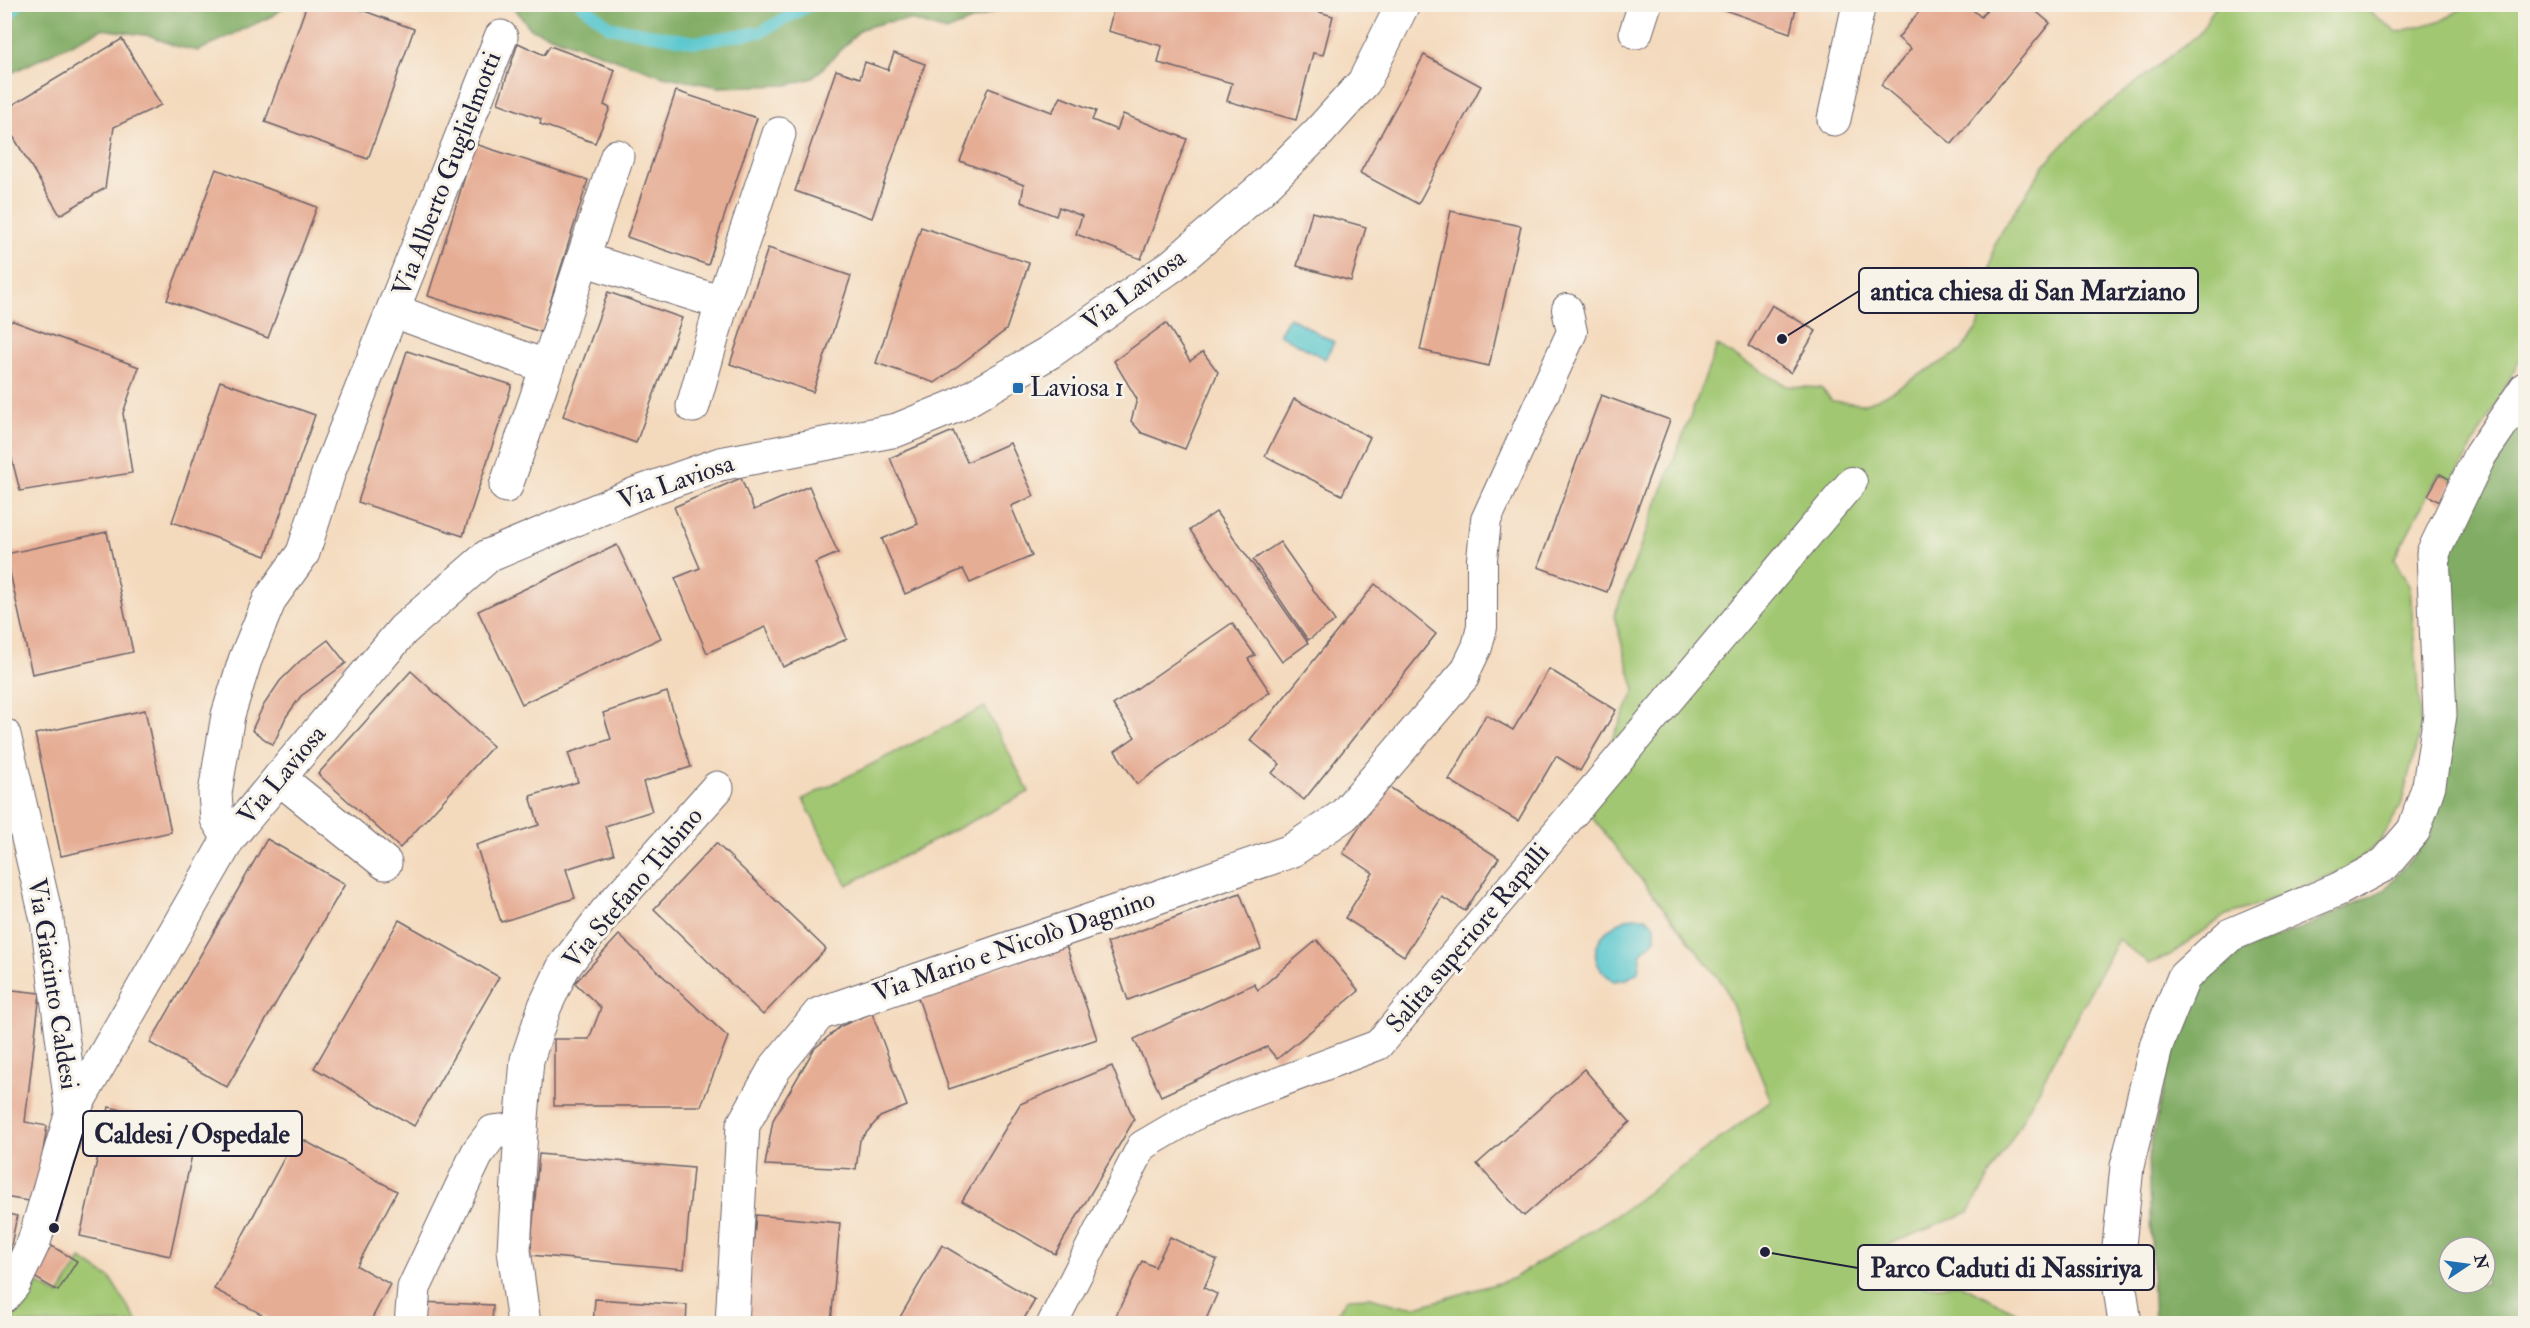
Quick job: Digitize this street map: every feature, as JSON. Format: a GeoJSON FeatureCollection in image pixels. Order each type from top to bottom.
{"type":"FeatureCollection","features":[{"type":"Feature","properties":{"kind":"street","name":"Via Laviosa"},"geometry":{"type":"LineString","coordinates":[[72,1112],[229,838],[403,630],[488,556],[638,493],[720,464],[897,430],[958,405],[1050,352],[1173,265],[1261,189],[1319,132],[1364,82],[1403,4]]}},
{"type":"Feature","properties":{"kind":"street"},"geometry":{"type":"LineString","coordinates":[[1834,119],[1859,4]]}},
{"type":"Feature","properties":{"kind":"street","name":"Via Alberto Guglielmotti"},"geometry":{"type":"LineString","coordinates":[[229,838],[217,819],[215,793],[228,715],[245,660],[270,599],[303,553],[329,471],[501,37]]}},
{"type":"Feature","properties":{"kind":"street"},"geometry":{"type":"LineString","coordinates":[[693,406],[722,303],[779,135]]}},
{"type":"Feature","properties":{"kind":"street"},"geometry":{"type":"LineString","coordinates":[[506,486],[617,156]]}},
{"type":"Feature","properties":{"kind":"street"},"geometry":{"type":"LineString","coordinates":[[582,259],[722,303]]}},
{"type":"Feature","properties":{"kind":"street"},"geometry":{"type":"LineString","coordinates":[[1463,676],[1477,647],[1482,627],[1482,559],[1486,520],[1572,332],[1567,309]]}},
{"type":"Feature","properties":{"kind":"street","name":"Via Alberto Guglielmotti"},"geometry":{"type":"LineString","coordinates":[[393,311],[547,367]]}},
{"type":"Feature","properties":{"kind":"street"},"geometry":{"type":"LineString","coordinates":[[2125,1323],[2117,1266],[2127,1166],[2157,1043],[2184,976],[2230,935],[2339,890],[2384,865],[2414,830],[2429,785],[2440,715],[2433,553],[2480,455],[2526,388]]}},
{"type":"Feature","properties":{"kind":"street","name":"Salita superiore Rapalli"},"geometry":{"type":"LineString","coordinates":[[1052,1323],[1142,1146],[1200,1112],[1378,1045],[1852,482]]}},
{"type":"Feature","properties":{"kind":"street","name":"Via Mario e Nicolò Dagnino"},"geometry":{"type":"LineString","coordinates":[[732,1323],[743,1125],[775,1068],[819,1014],[1291,851],[1344,816],[1463,676]]}},
{"type":"Feature","properties":{"kind":"street","name":"Via Giacinto Caldesi"},"geometry":{"type":"LineString","coordinates":[[4,735],[47,920],[72,1112],[34,1242],[14,1284],[4,1296]]}},
{"type":"Feature","properties":{"kind":"street"},"geometry":{"type":"LineString","coordinates":[[279,778],[385,863]]}},
{"type":"Feature","properties":{"kind":"street","name":"Via Stefano Tubino"},"geometry":{"type":"LineString","coordinates":[[524,1323],[514,1250],[520,1129],[527,1060],[545,1006],[563,968],[606,912],[717,788]]}},
{"type":"Feature","properties":{"kind":"street"},"geometry":{"type":"LineString","coordinates":[[411,1323],[414,1288],[478,1152],[493,1132],[520,1129]]}},
{"type":"Feature","properties":{"kind":"green space"},"geometry":{"type":"Polygon","coordinates":[[[5,4],[287,5],[274,15],[198,51],[175,46],[151,36],[102,29],[5,76],[5,4]]]}},
{"type":"Feature","properties":{"kind":"green space"},"geometry":{"type":"Polygon","coordinates":[[[512,5],[1012,5],[946,31],[910,20],[886,22],[861,29],[813,78],[787,85],[719,87],[663,76],[531,29],[512,5]]]}},
{"type":"Feature","properties":{"kind":"green space"},"geometry":{"type":"Polygon","coordinates":[[[2216,5],[2360,5],[2397,32],[2443,20],[2468,5],[2525,5],[2525,351],[2453,481],[2439,474],[2394,559],[2410,588],[2421,728],[2401,805],[2380,842],[2348,868],[2259,905],[2226,915],[2170,955],[2149,964],[2118,939],[2018,1128],[1969,1212],[1883,1247],[1907,1256],[1924,1287],[1959,1284],[2040,1323],[1329,1324],[1348,1298],[1371,1297],[1396,1305],[1420,1306],[1512,1279],[1624,1210],[1771,1101],[1724,985],[1576,797],[1603,759],[1635,690],[1614,616],[1717,346],[1787,386],[1821,388],[1832,401],[1862,404],[1878,399],[1961,351],[1979,325],[1995,242],[2045,164],[2083,124],[2199,34],[2216,5]]]}},
{"type":"Feature","properties":{"kind":"green space"},"geometry":{"type":"Polygon","coordinates":[[[2525,405],[2525,1323],[2154,1324],[2148,1159],[2166,1073],[2200,984],[2240,951],[2302,928],[2386,889],[2429,837],[2450,543],[2525,405]]]}},
{"type":"Feature","properties":{"kind":"green space"},"geometry":{"type":"Polygon","coordinates":[[[985,707],[1029,792],[847,885],[803,799],[985,707]]]}},
{"type":"Feature","properties":{"kind":"green space"},"geometry":{"type":"Polygon","coordinates":[[[81,1259],[110,1278],[138,1323],[9,1324],[27,1293],[39,1284],[59,1295],[81,1259]]]}},
{"type":"Feature","properties":{"kind":"water"},"geometry":{"type":"Polygon","coordinates":[[[1289,317],[1334,342],[1325,359],[1279,334],[1289,317]]]}},
{"type":"Feature","properties":{"kind":"water"},"geometry":{"type":"Polygon","coordinates":[[[1633,917],[1645,917],[1655,925],[1655,939],[1641,953],[1638,972],[1627,979],[1614,981],[1603,972],[1597,963],[1595,953],[1603,935],[1621,921],[1633,917]]]}},
{"type":"Feature","properties":{"kind":"building"},"geometry":{"type":"Polygon","coordinates":[[[307,4],[345,4],[414,29],[368,159],[265,122],[307,4]]]}},
{"type":"Feature","properties":{"kind":"building"},"geometry":{"type":"Polygon","coordinates":[[[1115,4],[1292,4],[1333,16],[1323,55],[1313,53],[1296,120],[1227,101],[1232,83],[1158,63],[1162,46],[1108,31],[1115,4]]]}},
{"type":"Feature","properties":{"kind":"building"},"geometry":{"type":"Polygon","coordinates":[[[1708,4],[1797,4],[1790,33],[1708,4]]]}},
{"type":"Feature","properties":{"kind":"building"},"geometry":{"type":"Polygon","coordinates":[[[1925,4],[1966,4],[1981,17],[1991,4],[2027,4],[2050,23],[1952,144],[1881,85],[1911,49],[1898,38],[1925,4]]]}},
{"type":"Feature","properties":{"kind":"building"},"geometry":{"type":"Polygon","coordinates":[[[122,39],[161,105],[114,127],[105,188],[60,215],[4,121],[4,110],[122,39]]]}},
{"type":"Feature","properties":{"kind":"building"},"geometry":{"type":"Polygon","coordinates":[[[518,43],[544,55],[550,46],[615,70],[604,105],[610,108],[595,143],[540,124],[541,119],[498,103],[518,43]]]}},
{"type":"Feature","properties":{"kind":"building"},"geometry":{"type":"Polygon","coordinates":[[[894,53],[925,64],[872,218],[795,191],[836,70],[860,78],[865,62],[888,70],[894,53]]]}},
{"type":"Feature","properties":{"kind":"building"},"geometry":{"type":"Polygon","coordinates":[[[1424,55],[1481,86],[1418,204],[1360,173],[1424,55]]]}},
{"type":"Feature","properties":{"kind":"building"},"geometry":{"type":"Polygon","coordinates":[[[988,88],[1052,112],[1061,97],[1096,111],[1092,120],[1117,130],[1123,114],[1187,139],[1141,259],[1076,234],[1082,216],[1059,207],[1056,216],[1021,202],[1024,185],[960,161],[988,88]]]}},
{"type":"Feature","properties":{"kind":"building"},"geometry":{"type":"Polygon","coordinates":[[[676,91],[757,118],[708,265],[627,237],[676,91]]]}},
{"type":"Feature","properties":{"kind":"building"},"geometry":{"type":"Polygon","coordinates":[[[475,144],[588,180],[541,332],[428,296],[475,144]]]}},
{"type":"Feature","properties":{"kind":"building"},"geometry":{"type":"Polygon","coordinates":[[[216,169],[317,207],[268,338],[167,300],[216,169]]]}},
{"type":"Feature","properties":{"kind":"building"},"geometry":{"type":"Polygon","coordinates":[[[1451,211],[1521,226],[1489,366],[1420,350],[1451,211]]]}},
{"type":"Feature","properties":{"kind":"building"},"geometry":{"type":"Polygon","coordinates":[[[1312,212],[1366,227],[1351,281],[1297,266],[1312,212]]]}},
{"type":"Feature","properties":{"kind":"building"},"geometry":{"type":"Polygon","coordinates":[[[921,227],[1029,263],[1006,330],[935,383],[876,363],[921,227]]]}},
{"type":"Feature","properties":{"kind":"building"},"geometry":{"type":"Polygon","coordinates":[[[768,248],[851,276],[813,392],[730,364],[768,248]]]}},
{"type":"Feature","properties":{"kind":"building"},"geometry":{"type":"Polygon","coordinates":[[[608,292],[682,318],[636,443],[563,416],[608,292]]]}},
{"type":"Feature","properties":{"kind":"building"},"geometry":{"type":"Polygon","coordinates":[[[1772,305],[1816,331],[1791,373],[1748,346],[1772,305]]]}},
{"type":"Feature","properties":{"kind":"building"},"geometry":{"type":"Polygon","coordinates":[[[13,321],[139,367],[123,413],[132,473],[20,491],[4,428],[4,323],[13,321]]]}},
{"type":"Feature","properties":{"kind":"building"},"geometry":{"type":"Polygon","coordinates":[[[1166,323],[1190,361],[1203,352],[1218,372],[1185,449],[1142,433],[1131,421],[1137,399],[1114,361],[1166,323]]]}},
{"type":"Feature","properties":{"kind":"building"},"geometry":{"type":"Polygon","coordinates":[[[407,351],[512,385],[463,536],[358,502],[407,351]]]}},
{"type":"Feature","properties":{"kind":"building"},"geometry":{"type":"Polygon","coordinates":[[[220,381],[315,415],[266,556],[172,522],[220,381]]]}},
{"type":"Feature","properties":{"kind":"building"},"geometry":{"type":"Polygon","coordinates":[[[1601,395],[1670,420],[1607,592],[1538,567],[1601,395]]]}},
{"type":"Feature","properties":{"kind":"building"},"geometry":{"type":"Polygon","coordinates":[[[1294,399],[1370,437],[1342,495],[1265,456],[1294,399]]]}},
{"type":"Feature","properties":{"kind":"building"},"geometry":{"type":"Polygon","coordinates":[[[953,431],[967,462],[1010,443],[1034,496],[1011,506],[1032,556],[970,583],[963,569],[905,594],[882,539],[918,524],[890,458],[953,431]]]}},
{"type":"Feature","properties":{"kind":"building"},"geometry":{"type":"Polygon","coordinates":[[[2440,474],[2453,481],[2441,503],[2428,495],[2440,474]]]}},
{"type":"Feature","properties":{"kind":"building"},"geometry":{"type":"Polygon","coordinates":[[[741,478],[754,510],[809,486],[838,553],[815,563],[847,639],[783,667],[766,627],[707,653],[675,578],[700,568],[674,507],[741,478]]]}},
{"type":"Feature","properties":{"kind":"building"},"geometry":{"type":"Polygon","coordinates":[[[1216,512],[1308,643],[1282,662],[1190,530],[1216,512]]]}},
{"type":"Feature","properties":{"kind":"building"},"geometry":{"type":"Polygon","coordinates":[[[107,532],[133,652],[32,674],[6,554],[107,532]]]}},
{"type":"Feature","properties":{"kind":"building"},"geometry":{"type":"Polygon","coordinates":[[[1280,542],[1335,621],[1308,640],[1253,560],[1280,542]]]}},
{"type":"Feature","properties":{"kind":"building"},"geometry":{"type":"Polygon","coordinates":[[[617,545],[661,638],[522,704],[478,611],[617,545]]]}},
{"type":"Feature","properties":{"kind":"building"},"geometry":{"type":"Polygon","coordinates":[[[1375,584],[1436,634],[1304,800],[1272,773],[1280,764],[1250,740],[1375,584]]]}},
{"type":"Feature","properties":{"kind":"building"},"geometry":{"type":"Polygon","coordinates":[[[1232,623],[1255,655],[1248,659],[1270,692],[1137,784],[1115,751],[1135,737],[1113,705],[1232,623]]]}},
{"type":"Feature","properties":{"kind":"building"},"geometry":{"type":"Polygon","coordinates":[[[328,640],[346,663],[301,696],[286,717],[273,745],[252,730],[263,706],[280,681],[300,661],[328,640]]]}},
{"type":"Feature","properties":{"kind":"building"},"geometry":{"type":"Polygon","coordinates":[[[1549,669],[1616,710],[1580,771],[1556,756],[1518,821],[1449,780],[1486,715],[1513,730],[1549,669]]]}},
{"type":"Feature","properties":{"kind":"building"},"geometry":{"type":"Polygon","coordinates":[[[411,671],[493,746],[400,848],[318,774],[411,671]]]}},
{"type":"Feature","properties":{"kind":"building"},"geometry":{"type":"Polygon","coordinates":[[[667,692],[691,767],[643,782],[652,811],[605,826],[614,854],[566,869],[575,898],[501,922],[476,845],[539,825],[530,796],[578,782],[568,753],[611,739],[603,713],[667,692]]]}},
{"type":"Feature","properties":{"kind":"building"},"geometry":{"type":"Polygon","coordinates":[[[145,710],[171,832],[61,856],[35,734],[145,710]]]}},
{"type":"Feature","properties":{"kind":"building"},"geometry":{"type":"Polygon","coordinates":[[[1386,785],[1499,858],[1465,911],[1442,897],[1404,956],[1345,918],[1373,873],[1343,853],[1386,785]]]}},
{"type":"Feature","properties":{"kind":"building"},"geometry":{"type":"Polygon","coordinates":[[[267,839],[345,884],[227,1087],[150,1043],[267,839]]]}},
{"type":"Feature","properties":{"kind":"building"},"geometry":{"type":"Polygon","coordinates":[[[716,843],[826,949],[763,1015],[654,909],[716,843]]]}},
{"type":"Feature","properties":{"kind":"building"},"geometry":{"type":"Polygon","coordinates":[[[1240,893],[1261,949],[1128,1000],[1107,943],[1240,893]]]}},
{"type":"Feature","properties":{"kind":"building"},"geometry":{"type":"Polygon","coordinates":[[[399,920],[499,977],[414,1126],[314,1068],[399,920]]]}},
{"type":"Feature","properties":{"kind":"building"},"geometry":{"type":"Polygon","coordinates":[[[619,935],[728,1037],[701,1106],[554,1106],[554,1039],[589,1039],[601,1008],[575,983],[619,935]]]}},
{"type":"Feature","properties":{"kind":"building"},"geometry":{"type":"Polygon","coordinates":[[[1317,940],[1359,991],[1277,1059],[1267,1047],[1161,1096],[1134,1039],[1254,984],[1258,990],[1317,940]]]}},
{"type":"Feature","properties":{"kind":"building"},"geometry":{"type":"Polygon","coordinates":[[[1066,945],[1097,1039],[949,1089],[917,995],[1066,945]]]}},
{"type":"Feature","properties":{"kind":"building"},"geometry":{"type":"Polygon","coordinates":[[[4,989],[40,993],[25,1122],[47,1126],[35,1202],[4,1197],[4,989]]]}},
{"type":"Feature","properties":{"kind":"building"},"geometry":{"type":"Polygon","coordinates":[[[872,1013],[907,1106],[880,1117],[860,1140],[856,1169],[765,1165],[773,1120],[814,1049],[841,1026],[872,1013]]]}},
{"type":"Feature","properties":{"kind":"building"},"geometry":{"type":"Polygon","coordinates":[[[1112,1066],[1134,1120],[1055,1254],[962,1201],[1020,1104],[1112,1066]]]}},
{"type":"Feature","properties":{"kind":"building"},"geometry":{"type":"Polygon","coordinates":[[[1584,1069],[1630,1122],[1524,1216],[1477,1164],[1584,1069]]]}},
{"type":"Feature","properties":{"kind":"building"},"geometry":{"type":"Polygon","coordinates":[[[109,1107],[198,1127],[170,1256],[80,1236],[109,1107]]]}},
{"type":"Feature","properties":{"kind":"building"},"geometry":{"type":"Polygon","coordinates":[[[296,1136],[397,1191],[357,1266],[390,1284],[369,1324],[280,1324],[214,1289],[296,1136]]]}},
{"type":"Feature","properties":{"kind":"building"},"geometry":{"type":"Polygon","coordinates":[[[539,1154],[693,1168],[684,1269],[530,1255],[539,1154]]]}},
{"type":"Feature","properties":{"kind":"building"},"geometry":{"type":"Polygon","coordinates":[[[4,1213],[17,1216],[9,1255],[4,1254],[4,1213]]]}},
{"type":"Feature","properties":{"kind":"building"},"geometry":{"type":"Polygon","coordinates":[[[756,1215],[840,1223],[831,1324],[746,1324],[756,1215]]]}},
{"type":"Feature","properties":{"kind":"building"},"geometry":{"type":"Polygon","coordinates":[[[1170,1237],[1217,1260],[1204,1288],[1217,1294],[1204,1324],[1112,1324],[1142,1261],[1155,1267],[1170,1237]]]}},
{"type":"Feature","properties":{"kind":"building"},"geometry":{"type":"Polygon","coordinates":[[[50,1245],[77,1261],[58,1291],[34,1277],[50,1245]]]}},
{"type":"Feature","properties":{"kind":"building"},"geometry":{"type":"Polygon","coordinates":[[[942,1245],[1035,1300],[1021,1324],[896,1324],[942,1245]]]}},
{"type":"Feature","properties":{"kind":"building"},"geometry":{"type":"Polygon","coordinates":[[[595,1299],[687,1305],[686,1324],[593,1324],[595,1299]]]}},
{"type":"Feature","properties":{"kind":"building"},"geometry":{"type":"Polygon","coordinates":[[[419,1302],[493,1305],[492,1324],[418,1324],[419,1302]]]}},
{"type":"Feature","properties":{"kind":"waterway"},"geometry":{"type":"LineString","coordinates":[[4,21],[18,4]]}},
{"type":"Feature","properties":{"kind":"waterway"},"geometry":{"type":"LineString","coordinates":[[581,4],[610,27],[695,42],[760,32],[812,4]]}},
{"type":"Feature","properties":{"kind":"place","name":"antica chiesa di San Marziano"},"geometry":{"type":"Point","coordinates":[1782,339]}},
{"type":"Feature","properties":{"kind":"place","name":"Laviosa 1"},"geometry":{"type":"Point","coordinates":[1018,388]}},
{"type":"Feature","properties":{"kind":"place","name":"Caldesi / Ospedale"},"geometry":{"type":"Point","coordinates":[54,1228]}},
{"type":"Feature","properties":{"kind":"place","name":"Parco Caduti di Nassiriya"},"geometry":{"type":"Point","coordinates":[1765,1252]}}]}
